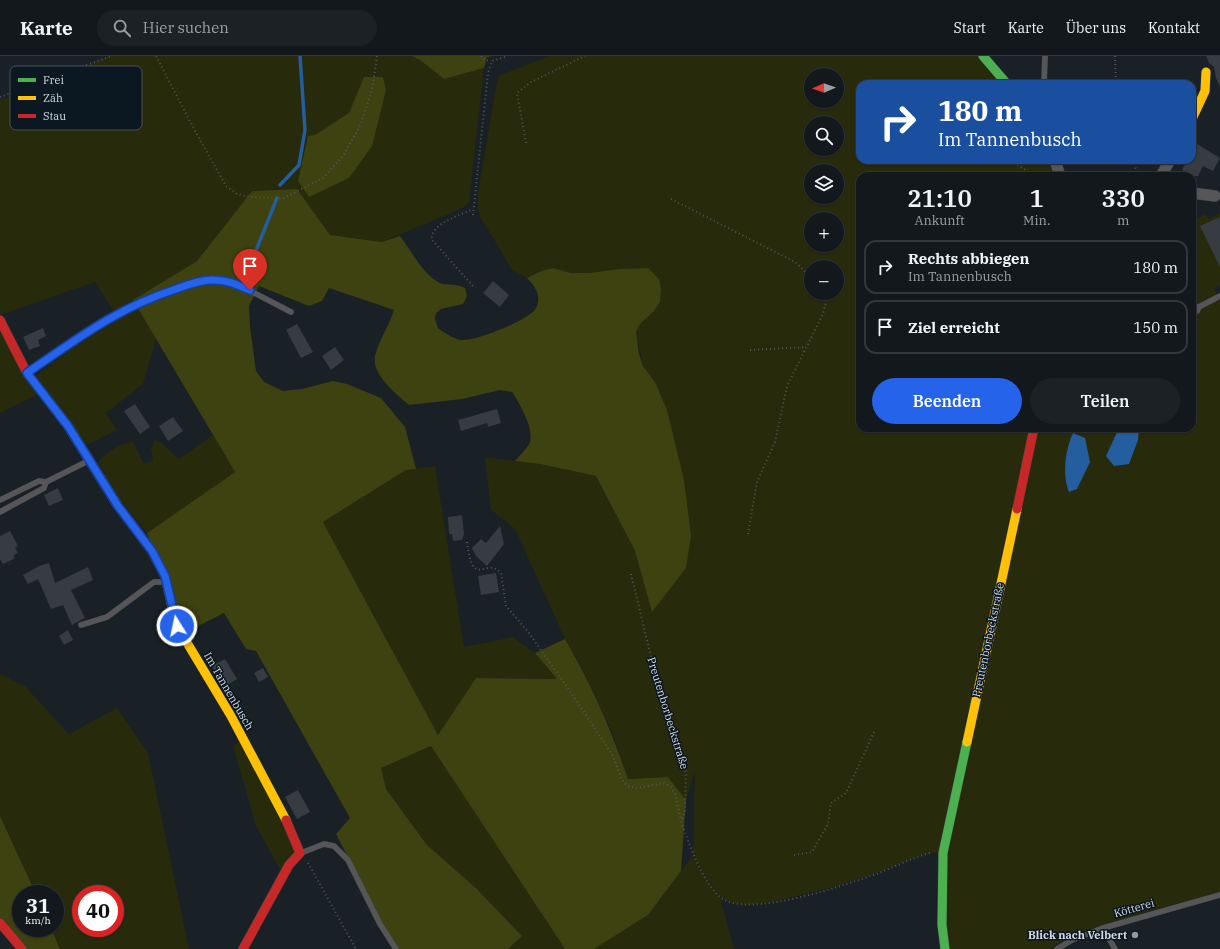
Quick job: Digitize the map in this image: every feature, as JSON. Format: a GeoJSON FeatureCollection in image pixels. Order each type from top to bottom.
{"type":"FeatureCollection","features":[{"type":"Feature","properties":{"kind":"street"},"geometry":{"type":"LineString","coordinates":[[983,56],[1004,80]]}},
{"type":"Feature","properties":{"kind":"street"},"geometry":{"type":"LineString","coordinates":[[1196,112],[1203,99],[1207,84],[1206,72]]}},
{"type":"Feature","properties":{"kind":"street"},"geometry":{"type":"LineString","coordinates":[[1196,194],[1215,196]]}},
{"type":"Feature","properties":{"kind":"street","name":"Im Tannenbusch"},"geometry":{"type":"LineString","coordinates":[[1,325],[27,373],[68,426],[118,506],[152,551],[167,582],[177,626],[231,716],[289,825],[300,853]]}},
{"type":"Feature","properties":{"kind":"street","name":"Preutenborbeckstraße"},"geometry":{"type":"LineString","coordinates":[[945,949],[942,924],[943,852],[1033,432]]}},
{"type":"Feature","properties":{"kind":"street"},"geometry":{"type":"LineString","coordinates":[[244,949],[289,865],[300,853]]}},
{"type":"Feature","properties":{"kind":"street"},"geometry":{"type":"LineString","coordinates":[[0,923],[22,949]]}},
{"type":"Feature","properties":{"kind":"lane"},"geometry":{"type":"LineString","coordinates":[[1044,80],[1045,56]]}},
{"type":"Feature","properties":{"kind":"lane"},"geometry":{"type":"LineString","coordinates":[[27,373],[108,318],[138,303],[203,281],[221,280],[241,286],[291,312]]}},
{"type":"Feature","properties":{"kind":"lane"},"geometry":{"type":"LineString","coordinates":[[1196,307],[1220,296]]}},
{"type":"Feature","properties":{"kind":"lane"},"geometry":{"type":"LineString","coordinates":[[0,500],[39,481],[46,482],[90,460]]}},
{"type":"Feature","properties":{"kind":"lane"},"geometry":{"type":"LineString","coordinates":[[0,512],[44,488],[46,482]]}},
{"type":"Feature","properties":{"kind":"lane"},"geometry":{"type":"LineString","coordinates":[[81,625],[107,617],[154,582],[167,582]]}},
{"type":"Feature","properties":{"kind":"lane"},"geometry":{"type":"LineString","coordinates":[[300,853],[324,844],[334,846],[348,860],[380,924],[396,949]]}},
{"type":"Feature","properties":{"kind":"lane","name":"Kötterei"},"geometry":{"type":"LineString","coordinates":[[1057,949],[1072,940],[1103,928],[1220,895]]}},
{"type":"Feature","properties":{"kind":"lane"},"geometry":{"type":"LineString","coordinates":[[1103,928],[1115,949]]}},
{"type":"Feature","properties":{"kind":"path"},"geometry":{"type":"LineString","coordinates":[[84,66],[111,56]]}},
{"type":"Feature","properties":{"kind":"path"},"geometry":{"type":"LineString","coordinates":[[156,56],[188,119],[226,186],[237,194],[251,197],[284,198],[323,178],[343,156],[361,124],[372,90],[377,56]]}},
{"type":"Feature","properties":{"kind":"path"},"geometry":{"type":"LineString","coordinates":[[481,56],[484,60],[492,61],[508,56]]}},
{"type":"Feature","properties":{"kind":"path"},"geometry":{"type":"LineString","coordinates":[[526,143],[518,93],[531,82],[585,56]]}},
{"type":"Feature","properties":{"kind":"path"},"geometry":{"type":"LineString","coordinates":[[1115,56],[1116,80]]}},
{"type":"Feature","properties":{"kind":"path"},"geometry":{"type":"LineString","coordinates":[[473,216],[488,73],[492,61]]}},
{"type":"Feature","properties":{"kind":"path"},"geometry":{"type":"LineString","coordinates":[[0,97],[10,93]]}},
{"type":"Feature","properties":{"kind":"path"},"geometry":{"type":"LineString","coordinates":[[1017,164],[1028,172]]}},
{"type":"Feature","properties":{"kind":"path"},"geometry":{"type":"LineString","coordinates":[[671,199],[795,262],[804,270]]}},
{"type":"Feature","properties":{"kind":"path"},"geometry":{"type":"LineString","coordinates":[[473,209],[435,228],[431,235],[432,240],[473,286]]}},
{"type":"Feature","properties":{"kind":"path"},"geometry":{"type":"LineString","coordinates":[[748,534],[756,482],[775,442],[787,386],[823,314],[826,300]]}},
{"type":"Feature","properties":{"kind":"path"},"geometry":{"type":"LineString","coordinates":[[750,350],[806,347]]}},
{"type":"Feature","properties":{"kind":"path"},"geometry":{"type":"LineString","coordinates":[[467,542],[469,561],[473,567],[481,570],[494,569],[501,573],[506,606],[529,633],[560,675],[613,756],[627,786],[637,788],[663,783],[670,786],[675,794],[681,821],[693,855],[705,876],[720,897],[733,904],[749,906],[777,902],[834,888],[879,873],[921,855],[932,852],[943,852]]}},
{"type":"Feature","properties":{"kind":"path","name":"Preutenborbeckstraße"},"geometry":{"type":"LineString","coordinates":[[631,574],[652,661],[686,772],[685,812],[681,821]]}},
{"type":"Feature","properties":{"kind":"path"},"geometry":{"type":"LineString","coordinates":[[794,855],[812,852],[828,824],[831,803],[846,792],[876,730]]}},
{"type":"Feature","properties":{"kind":"path"},"geometry":{"type":"LineString","coordinates":[[300,853],[312,868],[356,949]]}},
{"type":"Feature","properties":{"kind":"green space"},"geometry":{"type":"Polygon","coordinates":[[[110,56],[411,56],[420,60],[444,79],[484,68],[469,203],[463,208],[382,242],[330,235],[297,189],[252,191],[197,261],[114,312],[95,282],[0,315],[0,100],[10,96],[10,130],[142,130],[142,66],[85,66],[110,56]]]}},
{"type":"Feature","properties":{"kind":"green space"},"geometry":{"type":"Polygon","coordinates":[[[411,56],[494,56],[487,57],[484,68],[444,79],[420,60],[411,56]]]}},
{"type":"Feature","properties":{"kind":"green space"},"geometry":{"type":"Polygon","coordinates":[[[549,56],[986,56],[1007,80],[856,80],[856,164],[1062,164],[1065,172],[856,172],[856,432],[1196,432],[1196,219],[1206,214],[1209,219],[1220,213],[1220,285],[1214,288],[1220,300],[1220,896],[1161,908],[1105,924],[1078,933],[1050,949],[946,949],[943,852],[921,855],[879,872],[833,887],[777,901],[749,905],[733,903],[721,897],[705,876],[693,854],[695,772],[686,800],[668,777],[628,779],[612,732],[582,668],[565,639],[515,529],[491,510],[485,457],[540,464],[596,476],[635,551],[652,611],[686,568],[686,503],[684,480],[655,382],[643,366],[636,332],[640,324],[653,312],[648,268],[571,273],[553,268],[541,271],[527,278],[512,270],[481,220],[478,209],[478,192],[498,76],[549,56]]]}},
{"type":"Feature","properties":{"kind":"green space"},"geometry":{"type":"Polygon","coordinates":[[[364,77],[383,77],[386,90],[372,146],[349,178],[309,197],[298,181],[308,136],[315,135],[349,113],[364,77]]]}},
{"type":"Feature","properties":{"kind":"green space"},"geometry":{"type":"Polygon","coordinates":[[[297,189],[330,235],[382,242],[400,236],[431,277],[443,284],[457,285],[465,288],[467,296],[463,304],[441,309],[436,313],[435,319],[438,328],[450,336],[460,340],[480,337],[491,333],[532,313],[538,304],[538,295],[533,284],[527,278],[541,271],[553,268],[571,273],[589,273],[619,269],[648,268],[659,279],[661,288],[660,302],[653,312],[640,324],[636,332],[639,354],[643,366],[655,382],[667,410],[684,480],[691,536],[686,568],[652,612],[635,551],[596,476],[540,464],[515,461],[529,444],[531,439],[526,417],[512,392],[500,390],[462,399],[409,405],[386,384],[377,370],[375,363],[377,350],[394,310],[329,288],[322,301],[309,306],[259,286],[249,306],[250,327],[256,371],[264,382],[283,391],[302,389],[333,381],[347,384],[381,398],[405,427],[416,469],[406,470],[323,522],[438,735],[476,678],[557,679],[535,653],[565,639],[584,673],[600,708],[615,742],[628,779],[668,777],[686,800],[681,871],[648,915],[594,949],[565,949],[431,746],[381,768],[386,789],[427,845],[477,889],[522,936],[508,949],[395,949],[336,834],[350,818],[256,651],[246,649],[224,613],[186,632],[147,533],[235,472],[133,300],[197,261],[252,191],[297,189]]]}},
{"type":"Feature","properties":{"kind":"green space"},"geometry":{"type":"Polygon","coordinates":[[[137,307],[156,339],[143,384],[106,413],[117,430],[87,445],[36,376],[85,338],[137,307]]]}},
{"type":"Feature","properties":{"kind":"green space"},"geometry":{"type":"Polygon","coordinates":[[[0,317],[39,394],[0,413],[0,317]]]}},
{"type":"Feature","properties":{"kind":"green space"},"geometry":{"type":"Polygon","coordinates":[[[213,435],[235,472],[147,533],[120,500],[98,462],[118,446],[128,442],[133,442],[144,464],[153,460],[151,449],[154,441],[156,440],[161,442],[179,459],[213,435]]]}},
{"type":"Feature","properties":{"kind":"green space"},"geometry":{"type":"Polygon","coordinates":[[[435,466],[464,647],[513,637],[535,653],[557,679],[476,678],[438,735],[323,522],[406,470],[435,466]]]}},
{"type":"Feature","properties":{"kind":"green space"},"geometry":{"type":"Polygon","coordinates":[[[0,674],[25,686],[69,734],[117,708],[148,753],[189,949],[60,949],[55,937],[64,937],[64,885],[32,885],[0,816],[0,674]]]}},
{"type":"Feature","properties":{"kind":"green space"},"geometry":{"type":"Polygon","coordinates":[[[242,739],[298,852],[281,871],[256,826],[233,746],[242,739]]]}},
{"type":"Feature","properties":{"kind":"green space"},"geometry":{"type":"Polygon","coordinates":[[[431,746],[565,949],[508,949],[522,936],[477,889],[427,845],[386,789],[380,768],[431,746]]]}},
{"type":"Feature","properties":{"kind":"green space"},"geometry":{"type":"Polygon","coordinates":[[[0,816],[32,885],[12,885],[12,932],[0,918],[0,816]]]}},
{"type":"Feature","properties":{"kind":"green space"},"geometry":{"type":"Polygon","coordinates":[[[693,855],[704,876],[720,897],[734,949],[594,949],[648,915],[693,855]]]}},
{"type":"Feature","properties":{"kind":"green space"},"geometry":{"type":"Polygon","coordinates":[[[16,937],[55,937],[60,949],[26,949],[16,937]]]}},
{"type":"Feature","properties":{"kind":"water"},"geometry":{"type":"Polygon","coordinates":[[[1117,432],[1139,432],[1138,440],[1129,464],[1114,466],[1106,456],[1117,432]]]}},
{"type":"Feature","properties":{"kind":"water"},"geometry":{"type":"Polygon","coordinates":[[[1073,433],[1085,438],[1090,462],[1077,489],[1069,492],[1065,462],[1073,433]]]}},
{"type":"Feature","properties":{"kind":"building"},"geometry":{"type":"Polygon","coordinates":[[[1206,56],[1220,56],[1220,87],[1216,78],[1214,67],[1209,63],[1206,56]]]}},
{"type":"Feature","properties":{"kind":"building"},"geometry":{"type":"Polygon","coordinates":[[[1197,144],[1220,158],[1213,171],[1203,166],[1198,176],[1196,176],[1196,172],[1186,172],[1182,170],[1185,164],[1196,164],[1197,144]]]}},
{"type":"Feature","properties":{"kind":"building"},"geometry":{"type":"Polygon","coordinates":[[[1220,217],[1220,267],[1200,226],[1220,217]]]}},
{"type":"Feature","properties":{"kind":"building"},"geometry":{"type":"Polygon","coordinates":[[[493,281],[509,295],[500,307],[483,293],[493,281]]]}},
{"type":"Feature","properties":{"kind":"building"},"geometry":{"type":"Polygon","coordinates":[[[297,324],[313,352],[301,358],[286,330],[297,324]]]}},
{"type":"Feature","properties":{"kind":"building"},"geometry":{"type":"Polygon","coordinates":[[[43,328],[46,336],[38,340],[40,346],[29,350],[23,337],[43,328]]]}},
{"type":"Feature","properties":{"kind":"building"},"geometry":{"type":"Polygon","coordinates":[[[335,347],[344,360],[331,370],[322,356],[335,347]]]}},
{"type":"Feature","properties":{"kind":"building"},"geometry":{"type":"Polygon","coordinates":[[[135,404],[150,427],[140,434],[124,411],[135,404]]]}},
{"type":"Feature","properties":{"kind":"building"},"geometry":{"type":"Polygon","coordinates":[[[497,409],[501,423],[488,427],[487,423],[461,431],[458,420],[497,409]]]}},
{"type":"Feature","properties":{"kind":"building"},"geometry":{"type":"Polygon","coordinates":[[[173,417],[183,431],[168,441],[159,426],[173,417]]]}},
{"type":"Feature","properties":{"kind":"building"},"geometry":{"type":"Polygon","coordinates":[[[58,488],[63,500],[49,506],[44,495],[58,488]]]}},
{"type":"Feature","properties":{"kind":"building"},"geometry":{"type":"Polygon","coordinates":[[[462,515],[464,534],[462,540],[453,541],[452,534],[449,534],[448,517],[462,515]]]}},
{"type":"Feature","properties":{"kind":"building"},"geometry":{"type":"Polygon","coordinates":[[[500,526],[504,544],[487,566],[476,556],[472,548],[481,539],[486,543],[500,526]]]}},
{"type":"Feature","properties":{"kind":"building"},"geometry":{"type":"Polygon","coordinates":[[[10,531],[18,546],[15,547],[18,553],[14,555],[14,559],[3,564],[0,559],[0,536],[10,531]]]}},
{"type":"Feature","properties":{"kind":"building"},"geometry":{"type":"Polygon","coordinates":[[[49,563],[55,583],[88,567],[93,580],[71,590],[85,618],[72,625],[63,605],[51,609],[38,579],[28,584],[23,575],[39,566],[49,563]]]}},
{"type":"Feature","properties":{"kind":"building"},"geometry":{"type":"Polygon","coordinates":[[[496,573],[499,592],[481,595],[478,576],[496,573]]]}},
{"type":"Feature","properties":{"kind":"building"},"geometry":{"type":"Polygon","coordinates":[[[68,630],[73,640],[64,645],[59,636],[68,630]]]}},
{"type":"Feature","properties":{"kind":"building"},"geometry":{"type":"Polygon","coordinates":[[[225,659],[237,679],[224,687],[212,666],[225,659]]]}},
{"type":"Feature","properties":{"kind":"building"},"geometry":{"type":"Polygon","coordinates":[[[263,668],[268,677],[259,682],[254,673],[263,668]]]}},
{"type":"Feature","properties":{"kind":"building"},"geometry":{"type":"Polygon","coordinates":[[[298,790],[310,812],[297,819],[285,797],[298,790]]]}},
{"type":"Feature","properties":{"kind":"waterway"},"geometry":{"type":"LineString","coordinates":[[280,185],[299,165],[305,130],[300,56]]}},
{"type":"Feature","properties":{"kind":"waterway"},"geometry":{"type":"LineString","coordinates":[[249,268],[277,198]]}},
{"type":"Feature","properties":{"kind":"traffic: fast"},"geometry":{"type":"LineString","coordinates":[[983,56],[1004,80]]}},
{"type":"Feature","properties":{"kind":"traffic: fast"},"geometry":{"type":"LineString","coordinates":[[945,949],[942,925],[943,853],[967,742]]}},
{"type":"Feature","properties":{"kind":"traffic: slow"},"geometry":{"type":"LineString","coordinates":[[1196,110],[1205,91],[1206,72]]}},
{"type":"Feature","properties":{"kind":"traffic: slow"},"geometry":{"type":"LineString","coordinates":[[967,742],[1017,509]]}},
{"type":"Feature","properties":{"kind":"traffic: slow"},"geometry":{"type":"LineString","coordinates":[[171,602],[177,626],[231,716],[286,820]]}},
{"type":"Feature","properties":{"kind":"traffic: jam"},"geometry":{"type":"LineString","coordinates":[[0,320],[27,373],[68,426],[118,506],[152,551],[165,576],[171,602]]}},
{"type":"Feature","properties":{"kind":"traffic: jam"},"geometry":{"type":"LineString","coordinates":[[1017,509],[1033,432]]}},
{"type":"Feature","properties":{"kind":"traffic: jam"},"geometry":{"type":"LineString","coordinates":[[243,949],[289,865],[300,853],[286,820]]}},
{"type":"Feature","properties":{"kind":"traffic: jam"},"geometry":{"type":"LineString","coordinates":[[0,923],[22,949]]}},
{"type":"Feature","properties":{"kind":"place","name":"Blick nach Velbert"},"geometry":{"type":"Point","coordinates":[1135,935]}},
{"type":"Feature","properties":{"kind":"route"},"geometry":{"type":"LineString","coordinates":[[177,626],[173,603],[165,576],[152,551],[118,506],[68,426],[27,373],[108,318],[138,303],[167,292],[188,285],[211,280],[221,280],[250,290]]}}]}
